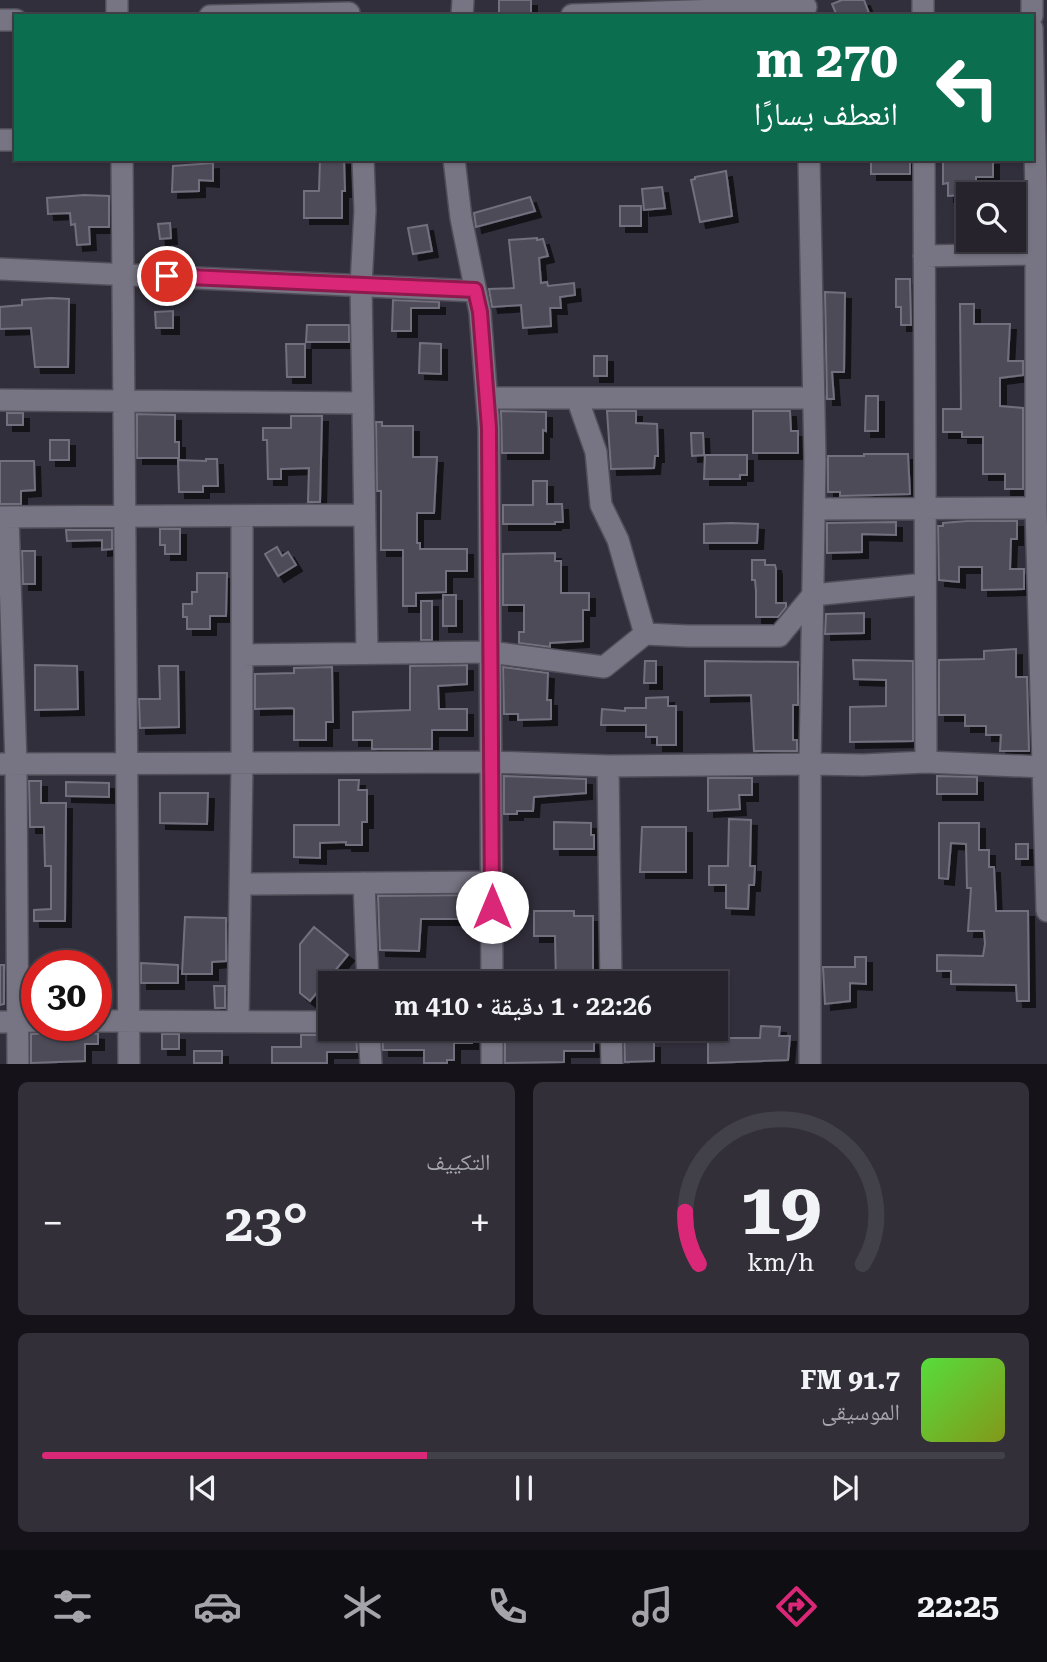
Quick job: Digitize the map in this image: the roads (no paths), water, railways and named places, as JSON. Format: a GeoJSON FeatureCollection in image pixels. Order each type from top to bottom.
{"type":"FeatureCollection","features":[{"type":"Feature","properties":{"kind":"street"},"geometry":{"type":"LineString","coordinates":[[572,10],[806,8]]}},
{"type":"Feature","properties":{"kind":"street"},"geometry":{"type":"LineString","coordinates":[[249,14],[349,9]]}},
{"type":"Feature","properties":{"kind":"street"},"geometry":{"type":"LineString","coordinates":[[1034,67],[1042,191],[1036,254],[1042,395],[1036,508],[1047,911]]}},
{"type":"Feature","properties":{"kind":"street"},"geometry":{"type":"LineString","coordinates":[[122,161],[129,1063]]}},
{"type":"Feature","properties":{"kind":"street"},"geometry":{"type":"LineString","coordinates":[[363,161],[365,211],[361,285],[367,653]]}},
{"type":"Feature","properties":{"kind":"street"},"geometry":{"type":"LineString","coordinates":[[454,161],[461,219],[480,312],[489,428],[492,971]]}},
{"type":"Feature","properties":{"kind":"street"},"geometry":{"type":"LineString","coordinates":[[809,161],[815,509],[810,764],[810,1063]]}},
{"type":"Feature","properties":{"kind":"street"},"geometry":{"type":"LineString","coordinates":[[924,161],[926,762]]}},
{"type":"Feature","properties":{"kind":"street"},"geometry":{"type":"LineString","coordinates":[[924,256],[1036,254]]}},
{"type":"Feature","properties":{"kind":"street"},"geometry":{"type":"LineString","coordinates":[[0,269],[475,290]]}},
{"type":"Feature","properties":{"kind":"street"},"geometry":{"type":"LineString","coordinates":[[487,398],[814,398]]}},
{"type":"Feature","properties":{"kind":"street"},"geometry":{"type":"LineString","coordinates":[[577,398],[597,452],[601,505],[618,540],[645,634]]}},
{"type":"Feature","properties":{"kind":"street"},"geometry":{"type":"LineString","coordinates":[[0,400],[362,403]]}},
{"type":"Feature","properties":{"kind":"street"},"geometry":{"type":"LineString","coordinates":[[815,509],[1036,508]]}},
{"type":"Feature","properties":{"kind":"street"},"geometry":{"type":"LineString","coordinates":[[18,1063],[8,764],[4,517],[365,515]]}},
{"type":"Feature","properties":{"kind":"street"},"geometry":{"type":"LineString","coordinates":[[239,1021],[242,516]]}},
{"type":"Feature","properties":{"kind":"street"},"geometry":{"type":"LineString","coordinates":[[242,655],[491,652],[604,667],[645,634],[779,636],[813,595],[925,584]]}},
{"type":"Feature","properties":{"kind":"street"},"geometry":{"type":"LineString","coordinates":[[8,764],[491,762],[608,766],[863,765],[926,762],[1043,767]]}},
{"type":"Feature","properties":{"kind":"street"},"geometry":{"type":"LineString","coordinates":[[608,766],[611,971]]}},
{"type":"Feature","properties":{"kind":"street"},"geometry":{"type":"LineString","coordinates":[[241,884],[492,882]]}},
{"type":"Feature","properties":{"kind":"street"},"geometry":{"type":"LineString","coordinates":[[365,883],[368,971]]}},
{"type":"Feature","properties":{"kind":"street"},"geometry":{"type":"LineString","coordinates":[[112,1021],[318,1022]]}},
{"type":"Feature","properties":{"kind":"street"},"geometry":{"type":"LineString","coordinates":[[370,1041],[371,1063]]}},
{"type":"Feature","properties":{"kind":"street"},"geometry":{"type":"LineString","coordinates":[[492,1041],[492,1063]]}},
{"type":"Feature","properties":{"kind":"street"},"geometry":{"type":"LineString","coordinates":[[611,1041],[612,1063]]}}]}
